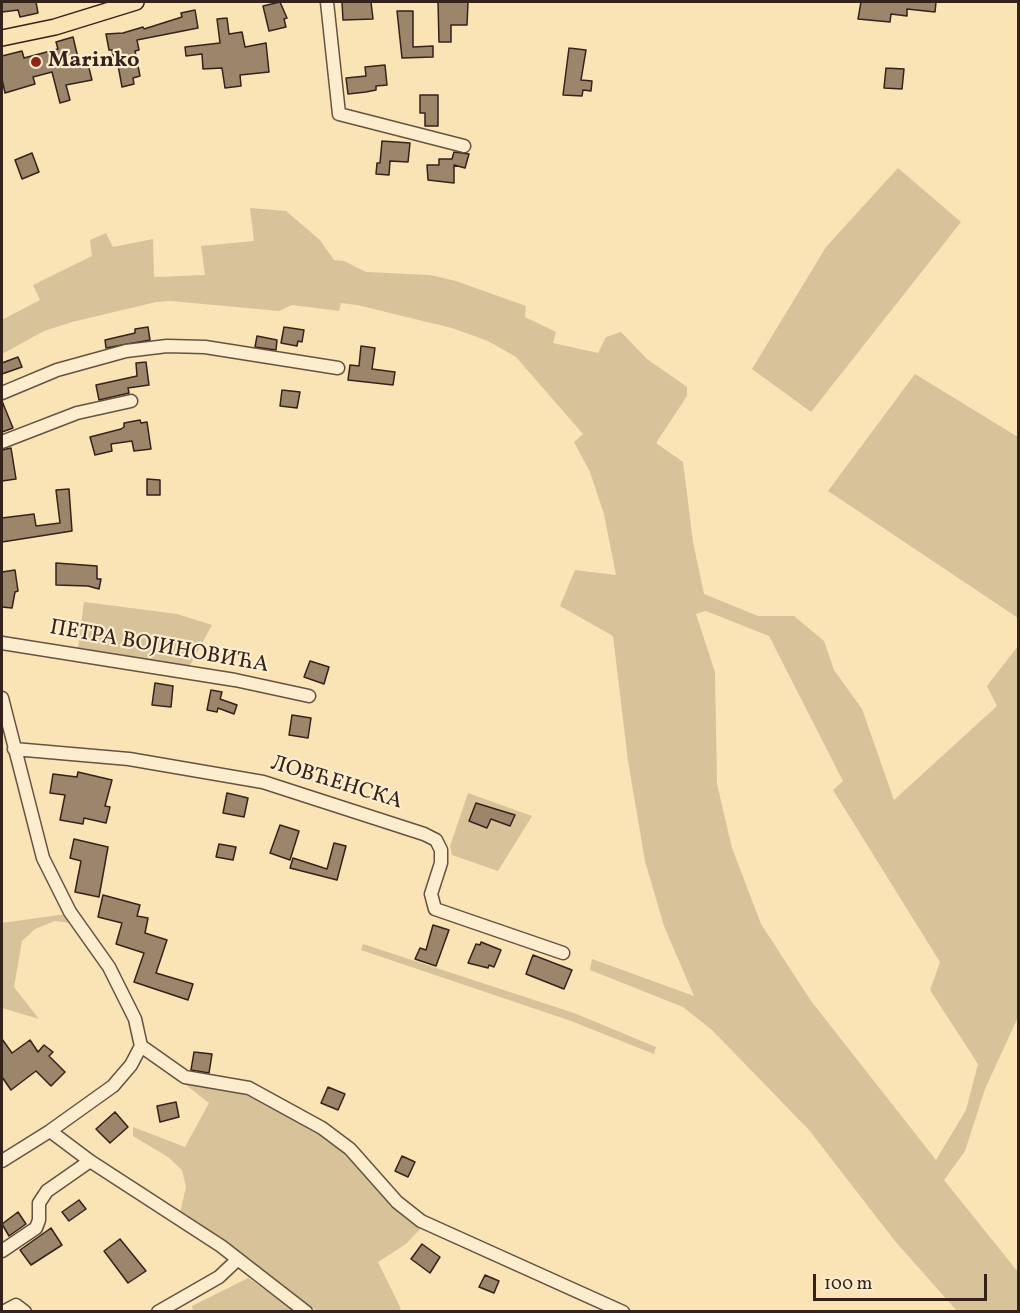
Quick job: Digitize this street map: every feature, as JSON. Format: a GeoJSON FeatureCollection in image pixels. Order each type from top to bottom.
{"type":"FeatureCollection","features":[{"type":"Feature","properties":{"kind":"main road"},"geometry":{"type":"LineString","coordinates":[[2,38],[55,27],[135,2]]}},
{"type":"Feature","properties":{"kind":"street"},"geometry":{"type":"LineString","coordinates":[[327,2],[339,114],[464,146]]}},
{"type":"Feature","properties":{"kind":"street"},"geometry":{"type":"LineString","coordinates":[[2,393],[57,370],[126,351],[167,346],[205,347],[338,369]]}},
{"type":"Feature","properties":{"kind":"street"},"geometry":{"type":"LineString","coordinates":[[2,442],[77,413],[131,401]]}},
{"type":"Feature","properties":{"kind":"street","name":"ПЕТРА ВОЈИНОВИЋА"},"geometry":{"type":"LineString","coordinates":[[2,643],[235,680],[309,696]]}},
{"type":"Feature","properties":{"kind":"street"},"geometry":{"type":"LineString","coordinates":[[2,698],[5,722],[43,858],[70,912],[109,967],[135,1019],[141,1046],[177,1074],[196,1080],[249,1088],[322,1128],[350,1149],[408,1212],[435,1229],[505,1257],[623,1311]]}},
{"type":"Feature","properties":{"kind":"street","name":"ЛОВЋЕНСКА"},"geometry":{"type":"LineString","coordinates":[[14,749],[129,759],[263,782],[424,834],[436,840],[441,850],[441,863],[431,894],[435,909],[563,952]]}},
{"type":"Feature","properties":{"kind":"street"},"geometry":{"type":"LineString","coordinates":[[2,1161],[50,1131],[113,1086],[131,1065],[141,1046]]}},
{"type":"Feature","properties":{"kind":"street"},"geometry":{"type":"LineString","coordinates":[[50,1131],[90,1161],[221,1246],[306,1311]]}},
{"type":"Feature","properties":{"kind":"street"},"geometry":{"type":"LineString","coordinates":[[2,1251],[36,1228],[39,1220],[39,1203],[47,1191],[90,1161]]}},
{"type":"Feature","properties":{"kind":"street"},"geometry":{"type":"LineString","coordinates":[[158,1311],[219,1277],[237,1260]]}},
{"type":"Feature","properties":{"kind":"street"},"geometry":{"type":"LineString","coordinates":[[3,1311],[16,1305],[25,1311]]}},
{"type":"Feature","properties":{"kind":"shaded area"},"geometry":{"type":"Polygon","coordinates":[[[898,168],[961,222],[811,412],[752,369],[826,247],[898,168]]]}},
{"type":"Feature","properties":{"kind":"shaded area"},"geometry":{"type":"Polygon","coordinates":[[[250,208],[286,211],[320,240],[334,260],[344,261],[366,272],[430,275],[456,281],[526,306],[525,317],[556,332],[553,343],[598,353],[606,337],[621,332],[647,359],[687,387],[687,396],[656,443],[683,462],[693,542],[704,594],[758,616],[794,616],[824,641],[834,670],[862,709],[894,800],[997,706],[987,686],[1018,646],[1018,1017],[985,1089],[965,1151],[944,1180],[1018,1272],[1018,1311],[957,1311],[895,1241],[809,1130],[712,1030],[683,1007],[590,970],[592,959],[694,996],[664,926],[645,861],[628,761],[613,636],[560,606],[575,570],[616,575],[604,514],[590,472],[574,442],[583,434],[516,357],[488,341],[452,328],[357,305],[341,303],[339,311],[292,305],[279,311],[171,301],[156,302],[72,322],[44,331],[2,354],[2,320],[40,300],[33,285],[92,256],[90,240],[106,233],[113,247],[153,239],[154,277],[205,275],[201,246],[254,241],[250,208]],[[706,611],[696,614],[715,672],[717,784],[732,848],[761,924],[811,1001],[936,1160],[966,1110],[978,1064],[930,990],[940,962],[833,790],[843,781],[769,636],[706,611]]]}},
{"type":"Feature","properties":{"kind":"shaded area"},"geometry":{"type":"Polygon","coordinates":[[[915,374],[1018,437],[1018,618],[828,491],[915,374]]]}},
{"type":"Feature","properties":{"kind":"shaded area"},"geometry":{"type":"Polygon","coordinates":[[[84,602],[177,614],[212,625],[189,667],[78,648],[84,602]]]}},
{"type":"Feature","properties":{"kind":"shaded area"},"geometry":{"type":"Polygon","coordinates":[[[468,793],[532,816],[498,871],[452,855],[450,846],[468,793]]]}},
{"type":"Feature","properties":{"kind":"shaded area"},"geometry":{"type":"Polygon","coordinates":[[[66,914],[71,923],[55,921],[35,929],[22,941],[14,987],[39,1019],[2,1008],[2,923],[66,914]]]}},
{"type":"Feature","properties":{"kind":"shaded area"},"geometry":{"type":"Polygon","coordinates":[[[363,944],[574,1013],[656,1047],[654,1054],[571,1021],[361,950],[363,944]]]}},
{"type":"Feature","properties":{"kind":"shaded area"},"geometry":{"type":"Polygon","coordinates":[[[182,1082],[233,1089],[261,1097],[327,1136],[356,1163],[392,1203],[421,1228],[406,1244],[378,1262],[401,1309],[398,1312],[317,1311],[179,1217],[186,1187],[182,1170],[168,1157],[133,1136],[133,1127],[185,1147],[209,1103],[182,1082]]]}},
{"type":"Feature","properties":{"kind":"shaded area"},"geometry":{"type":"Polygon","coordinates":[[[248,1278],[295,1311],[193,1311],[192,1306],[248,1278]]]}},
{"type":"Feature","properties":{"kind":"building"},"geometry":{"type":"Polygon","coordinates":[[[2,2],[36,2],[38,13],[20,17],[18,10],[2,12],[2,2]]]}},
{"type":"Feature","properties":{"kind":"building"},"geometry":{"type":"Polygon","coordinates":[[[280,2],[287,18],[284,19],[286,27],[269,31],[263,6],[280,2]]]}},
{"type":"Feature","properties":{"kind":"building"},"geometry":{"type":"Polygon","coordinates":[[[342,2],[371,2],[373,19],[343,20],[342,2]]]}},
{"type":"Feature","properties":{"kind":"building"},"geometry":{"type":"Polygon","coordinates":[[[438,2],[468,2],[467,25],[451,25],[451,42],[439,42],[438,2]]]}},
{"type":"Feature","properties":{"kind":"building"},"geometry":{"type":"Polygon","coordinates":[[[861,2],[936,2],[935,12],[907,9],[907,16],[891,14],[890,22],[858,19],[861,2]]]}},
{"type":"Feature","properties":{"kind":"building"},"geometry":{"type":"Polygon","coordinates":[[[195,10],[198,28],[137,40],[139,50],[135,51],[140,76],[133,78],[134,84],[122,87],[118,65],[115,66],[106,34],[123,33],[143,27],[144,29],[182,17],[181,13],[195,10]]]}},
{"type":"Feature","properties":{"kind":"building"},"geometry":{"type":"Polygon","coordinates":[[[397,11],[413,11],[413,47],[433,46],[433,57],[402,58],[397,11]]]}},
{"type":"Feature","properties":{"kind":"building"},"geometry":{"type":"Polygon","coordinates":[[[227,18],[229,34],[242,32],[245,47],[266,43],[269,72],[240,75],[241,86],[225,88],[222,68],[203,69],[202,54],[186,56],[185,47],[220,43],[217,19],[227,18]]]}},
{"type":"Feature","properties":{"kind":"building"},"geometry":{"type":"Polygon","coordinates":[[[73,37],[80,66],[88,64],[92,80],[66,85],[70,100],[60,103],[52,72],[33,77],[35,84],[5,93],[2,79],[2,56],[22,51],[24,58],[58,49],[56,42],[73,37]]]}},
{"type":"Feature","properties":{"kind":"building"},"geometry":{"type":"Polygon","coordinates":[[[569,48],[586,50],[581,80],[592,81],[591,91],[583,90],[582,96],[563,95],[569,48]]]}},
{"type":"Feature","properties":{"kind":"building"},"geometry":{"type":"Polygon","coordinates":[[[385,65],[387,85],[376,86],[376,90],[348,94],[346,78],[366,76],[365,67],[385,65]]]}},
{"type":"Feature","properties":{"kind":"building"},"geometry":{"type":"Polygon","coordinates":[[[886,68],[904,69],[902,89],[884,88],[886,68]]]}},
{"type":"Feature","properties":{"kind":"building"},"geometry":{"type":"Polygon","coordinates":[[[420,95],[438,95],[438,126],[425,126],[425,113],[420,113],[420,95]]]}},
{"type":"Feature","properties":{"kind":"building"},"geometry":{"type":"Polygon","coordinates":[[[382,141],[410,143],[408,162],[390,161],[389,175],[376,174],[377,163],[380,163],[382,141]]]}},
{"type":"Feature","properties":{"kind":"building"},"geometry":{"type":"Polygon","coordinates":[[[454,152],[469,154],[465,168],[454,165],[454,183],[428,180],[427,165],[439,165],[439,159],[452,159],[454,152]]]}},
{"type":"Feature","properties":{"kind":"building"},"geometry":{"type":"Polygon","coordinates":[[[32,153],[39,172],[22,179],[15,160],[32,153]]]}},
{"type":"Feature","properties":{"kind":"building"},"geometry":{"type":"Polygon","coordinates":[[[148,327],[150,340],[106,348],[105,340],[135,333],[135,329],[148,327]]]}},
{"type":"Feature","properties":{"kind":"building"},"geometry":{"type":"Polygon","coordinates":[[[284,327],[304,330],[302,342],[298,341],[297,346],[281,343],[284,327]]]}},
{"type":"Feature","properties":{"kind":"building"},"geometry":{"type":"Polygon","coordinates":[[[257,336],[277,340],[276,350],[255,347],[257,336]]]}},
{"type":"Feature","properties":{"kind":"building"},"geometry":{"type":"Polygon","coordinates":[[[361,346],[375,348],[372,369],[395,372],[393,385],[348,380],[350,365],[359,366],[361,346]]]}},
{"type":"Feature","properties":{"kind":"building"},"geometry":{"type":"Polygon","coordinates":[[[18,357],[22,367],[2,374],[2,363],[18,357]]]}},
{"type":"Feature","properties":{"kind":"building"},"geometry":{"type":"Polygon","coordinates":[[[146,362],[149,385],[128,388],[129,393],[99,400],[96,385],[137,376],[136,363],[146,362]]]}},
{"type":"Feature","properties":{"kind":"building"},"geometry":{"type":"Polygon","coordinates":[[[282,390],[300,392],[297,408],[280,406],[282,390]]]}},
{"type":"Feature","properties":{"kind":"building"},"geometry":{"type":"Polygon","coordinates":[[[2,401],[13,428],[2,432],[2,401]]]}},
{"type":"Feature","properties":{"kind":"building"},"geometry":{"type":"Polygon","coordinates":[[[140,420],[141,423],[147,422],[151,449],[134,451],[132,441],[111,444],[112,451],[95,455],[90,437],[121,429],[124,423],[140,420]]]}},
{"type":"Feature","properties":{"kind":"building"},"geometry":{"type":"Polygon","coordinates":[[[11,448],[16,479],[2,481],[2,450],[11,448]]]}},
{"type":"Feature","properties":{"kind":"building"},"geometry":{"type":"Polygon","coordinates":[[[147,479],[160,480],[160,495],[147,495],[147,479]]]}},
{"type":"Feature","properties":{"kind":"building"},"geometry":{"type":"Polygon","coordinates":[[[69,489],[72,531],[2,542],[2,518],[34,514],[36,526],[60,523],[56,490],[69,489]]]}},
{"type":"Feature","properties":{"kind":"building"},"geometry":{"type":"Polygon","coordinates":[[[56,563],[97,566],[97,579],[101,579],[99,589],[88,586],[56,585],[56,563]]]}},
{"type":"Feature","properties":{"kind":"building"},"geometry":{"type":"Polygon","coordinates":[[[15,570],[18,591],[15,592],[12,608],[2,607],[2,572],[15,570]]]}},
{"type":"Feature","properties":{"kind":"building"},"geometry":{"type":"Polygon","coordinates":[[[310,661],[329,667],[324,684],[304,677],[310,661]]]}},
{"type":"Feature","properties":{"kind":"building"},"geometry":{"type":"Polygon","coordinates":[[[155,683],[173,686],[171,707],[152,705],[155,683]]]}},
{"type":"Feature","properties":{"kind":"building"},"geometry":{"type":"Polygon","coordinates":[[[211,690],[222,692],[220,699],[237,705],[234,714],[218,708],[217,712],[207,710],[211,690]]]}},
{"type":"Feature","properties":{"kind":"building"},"geometry":{"type":"Polygon","coordinates":[[[292,715],[311,718],[308,738],[289,735],[292,715]]]}},
{"type":"Feature","properties":{"kind":"building"},"geometry":{"type":"Polygon","coordinates":[[[78,772],[112,780],[105,806],[110,807],[106,823],[84,818],[83,824],[60,820],[65,795],[50,793],[53,774],[77,777],[78,772]]]}},
{"type":"Feature","properties":{"kind":"building"},"geometry":{"type":"Polygon","coordinates":[[[227,793],[248,798],[244,817],[223,813],[227,793]]]}},
{"type":"Feature","properties":{"kind":"building"},"geometry":{"type":"Polygon","coordinates":[[[476,803],[515,815],[510,826],[491,819],[487,828],[469,821],[476,803]]]}},
{"type":"Feature","properties":{"kind":"building"},"geometry":{"type":"Polygon","coordinates":[[[280,825],[299,831],[290,860],[270,853],[280,825]]]}},
{"type":"Feature","properties":{"kind":"building"},"geometry":{"type":"Polygon","coordinates":[[[74,839],[108,847],[99,897],[75,892],[81,861],[70,858],[74,839]]]}},
{"type":"Feature","properties":{"kind":"building"},"geometry":{"type":"Polygon","coordinates":[[[334,843],[346,846],[337,880],[290,868],[293,858],[327,869],[334,843]]]}},
{"type":"Feature","properties":{"kind":"building"},"geometry":{"type":"Polygon","coordinates":[[[219,844],[236,847],[233,860],[216,857],[219,844]]]}},
{"type":"Feature","properties":{"kind":"building"},"geometry":{"type":"Polygon","coordinates":[[[103,895],[140,905],[137,916],[148,918],[145,933],[167,940],[156,973],[193,984],[188,1000],[134,982],[144,953],[116,944],[122,923],[98,917],[103,895]]]}},
{"type":"Feature","properties":{"kind":"building"},"geometry":{"type":"Polygon","coordinates":[[[433,925],[449,930],[436,966],[415,959],[420,948],[426,950],[433,925]]]}},
{"type":"Feature","properties":{"kind":"building"},"geometry":{"type":"Polygon","coordinates":[[[481,942],[501,950],[494,967],[489,965],[488,968],[468,963],[476,944],[480,945],[481,942]]]}},
{"type":"Feature","properties":{"kind":"building"},"geometry":{"type":"Polygon","coordinates":[[[533,955],[572,970],[564,989],[526,974],[533,955]]]}},
{"type":"Feature","properties":{"kind":"building"},"geometry":{"type":"Polygon","coordinates":[[[2,1039],[12,1053],[30,1040],[38,1052],[44,1045],[53,1052],[49,1056],[65,1072],[51,1086],[36,1071],[11,1090],[2,1077],[2,1039]]]}},
{"type":"Feature","properties":{"kind":"building"},"geometry":{"type":"Polygon","coordinates":[[[194,1052],[212,1054],[209,1073],[191,1070],[194,1052]]]}},
{"type":"Feature","properties":{"kind":"building"},"geometry":{"type":"Polygon","coordinates":[[[328,1087],[345,1094],[338,1110],[321,1103],[328,1087]]]}},
{"type":"Feature","properties":{"kind":"building"},"geometry":{"type":"Polygon","coordinates":[[[176,1102],[179,1117],[160,1122],[157,1106],[176,1102]]]}},
{"type":"Feature","properties":{"kind":"building"},"geometry":{"type":"Polygon","coordinates":[[[115,1112],[128,1127],[110,1143],[96,1129],[115,1112]]]}},
{"type":"Feature","properties":{"kind":"building"},"geometry":{"type":"Polygon","coordinates":[[[402,1156],[415,1162],[408,1177],[395,1171],[402,1156]]]}},
{"type":"Feature","properties":{"kind":"building"},"geometry":{"type":"Polygon","coordinates":[[[79,1200],[86,1209],[69,1221],[62,1212],[79,1200]]]}},
{"type":"Feature","properties":{"kind":"building"},"geometry":{"type":"Polygon","coordinates":[[[18,1212],[26,1224],[9,1236],[2,1224],[18,1212]]]}},
{"type":"Feature","properties":{"kind":"building"},"geometry":{"type":"Polygon","coordinates":[[[51,1228],[62,1245],[31,1265],[20,1250],[51,1228]]]}},
{"type":"Feature","properties":{"kind":"building"},"geometry":{"type":"Polygon","coordinates":[[[120,1239],[146,1271],[128,1283],[104,1251],[120,1239]]]}},
{"type":"Feature","properties":{"kind":"building"},"geometry":{"type":"Polygon","coordinates":[[[422,1244],[440,1257],[430,1273],[411,1259],[422,1244]]]}},
{"type":"Feature","properties":{"kind":"building"},"geometry":{"type":"Polygon","coordinates":[[[485,1275],[499,1281],[494,1293],[479,1287],[485,1275]]]}},
{"type":"Feature","properties":{"kind":"place","name":"Marinko"},"geometry":{"type":"Point","coordinates":[36,62]}}]}
